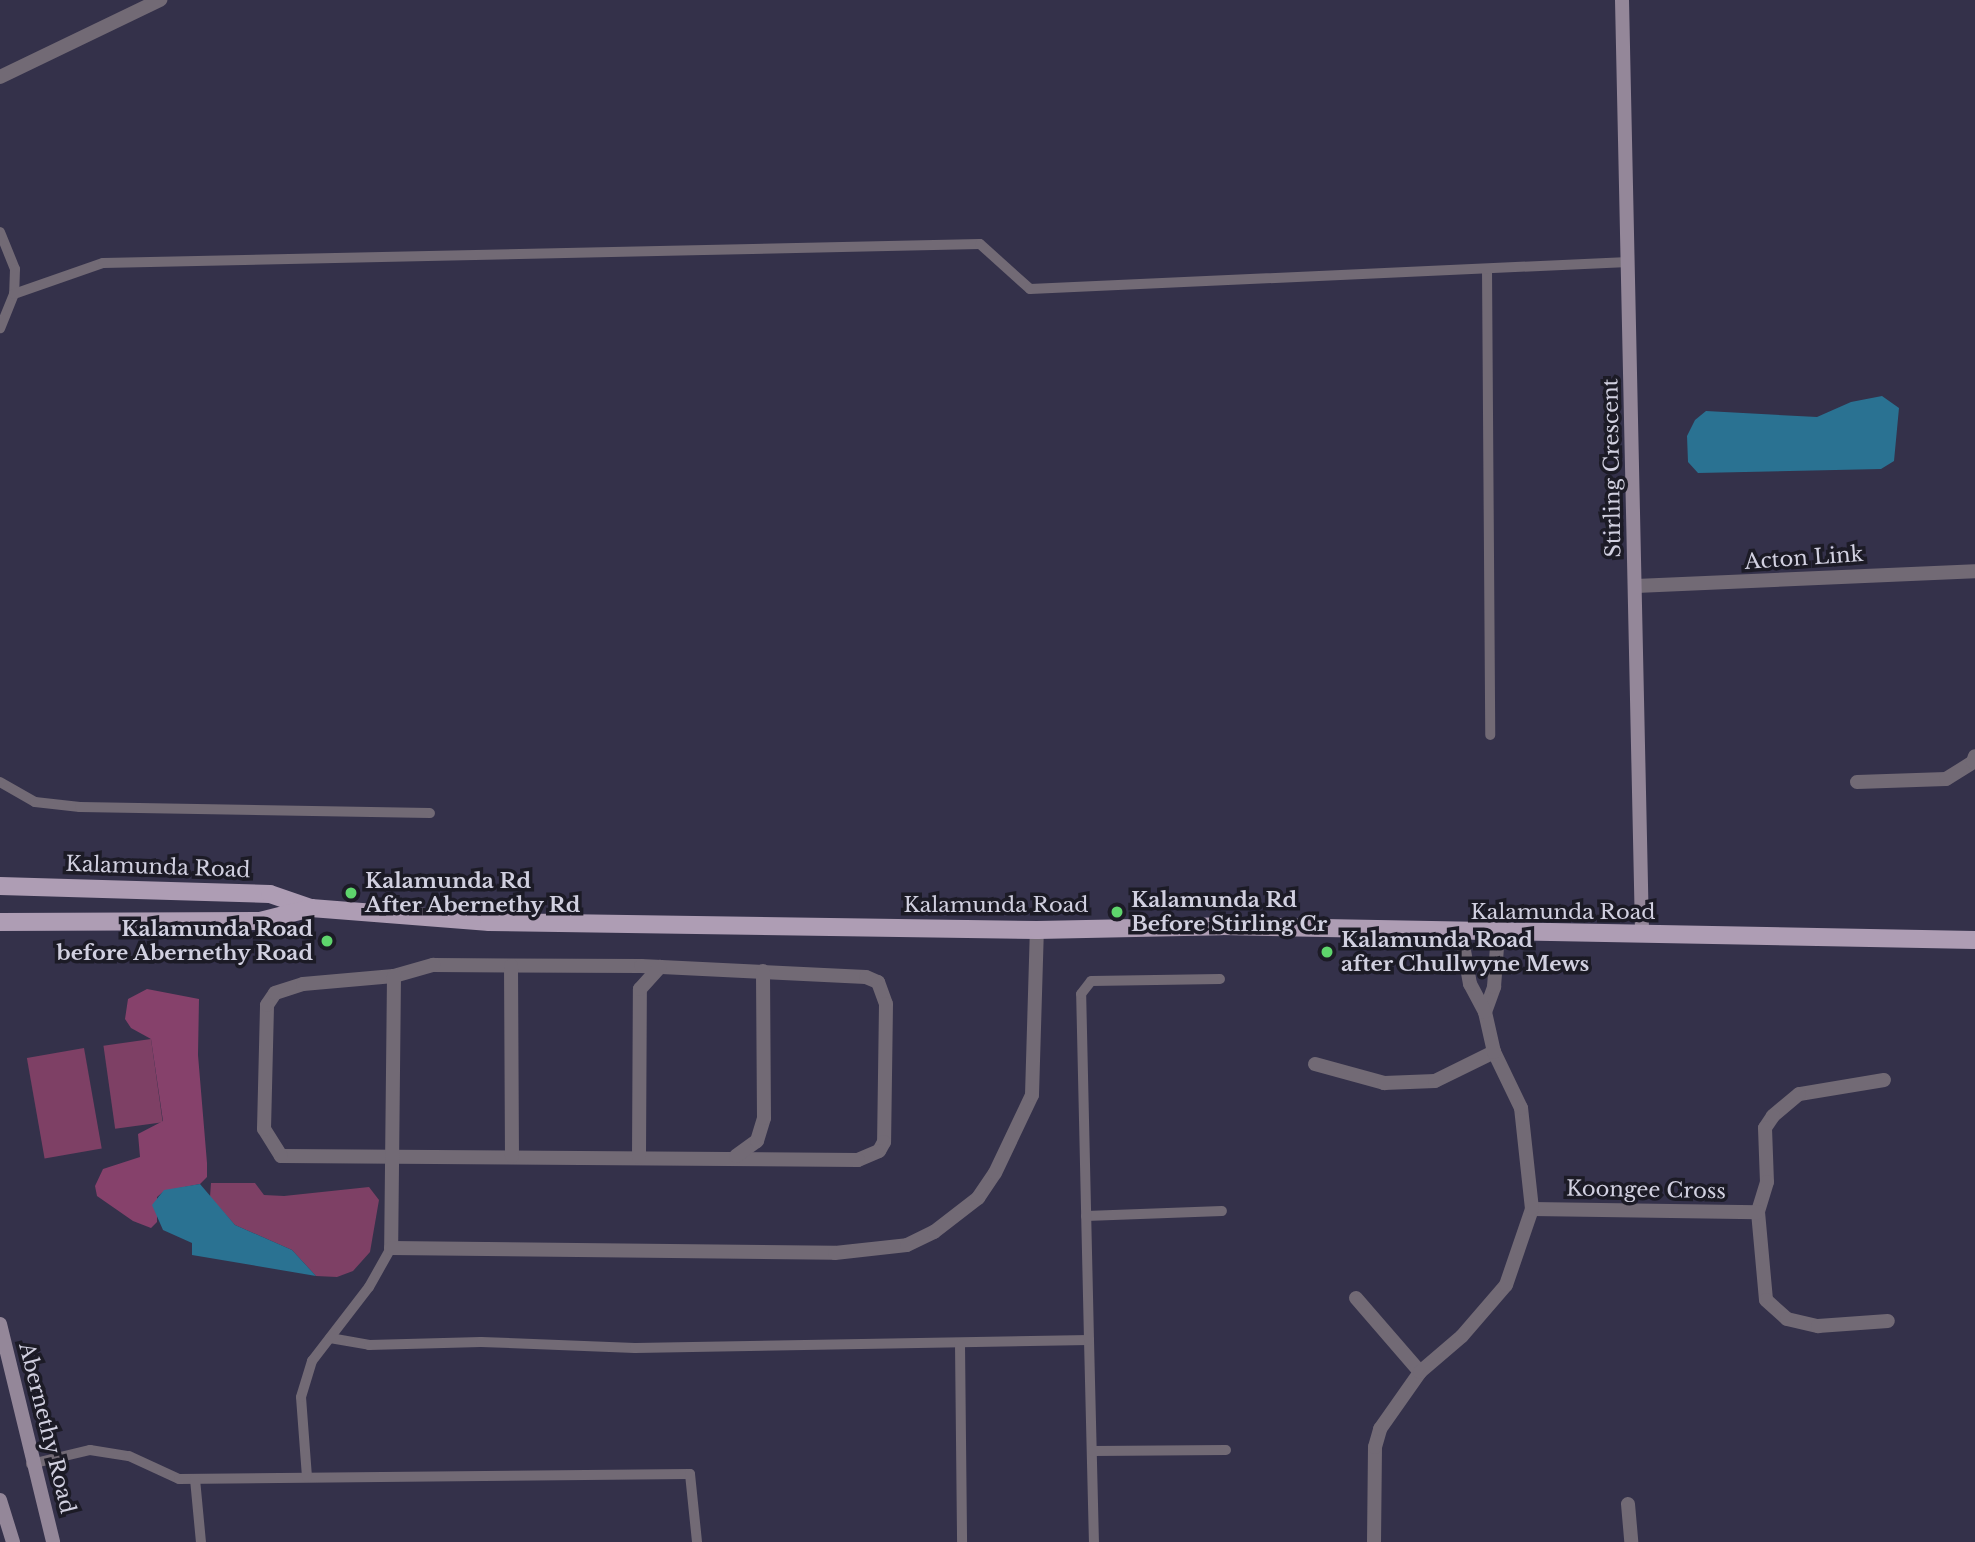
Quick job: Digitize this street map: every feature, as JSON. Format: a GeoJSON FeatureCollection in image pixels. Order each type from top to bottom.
{"type":"FeatureCollection","features":[{"type":"Feature","properties":{"kind":"main road","name":"Stirling Crescent"},"geometry":{"type":"LineString","coordinates":[[1622,0],[1642,934]]}},
{"type":"Feature","properties":{"kind":"main road","name":"Kalamunda Road"},"geometry":{"type":"LineString","coordinates":[[0,886],[270,894],[312,908],[489,922],[1037,930],[1221,926],[1461,934],[1642,934],[1975,940]]}},
{"type":"Feature","properties":{"kind":"main road","name":"Kalamunda Road"},"geometry":{"type":"LineString","coordinates":[[0,922],[260,921],[312,908]]}},
{"type":"Feature","properties":{"kind":"main road","name":"Abernethy Road"},"geometry":{"type":"LineString","coordinates":[[0,1324],[31,1464],[53,1542]]}},
{"type":"Feature","properties":{"kind":"main road"},"geometry":{"type":"LineString","coordinates":[[0,1500],[13,1542]]}},
{"type":"Feature","properties":{"kind":"street"},"geometry":{"type":"LineString","coordinates":[[0,77],[160,0]]}},
{"type":"Feature","properties":{"kind":"street","name":"Acton Link"},"geometry":{"type":"LineString","coordinates":[[1636,586],[1975,571]]}},
{"type":"Feature","properties":{"kind":"street"},"geometry":{"type":"LineString","coordinates":[[1857,782],[1946,779],[1973,762],[1975,756]]}},
{"type":"Feature","properties":{"kind":"street"},"geometry":{"type":"LineString","coordinates":[[394,976],[391,1248],[835,1253],[906,1245],[934,1232],[978,1198],[1026,1116],[1032,1095],[1037,930]]}},
{"type":"Feature","properties":{"kind":"street"},"geometry":{"type":"LineString","coordinates":[[1374,1542],[1375,1447],[1380,1429],[1420,1373],[1471,1326],[1506,1285],[1532,1209],[1521,1108],[1494,1052],[1485,1012],[1470,984],[1461,934]]}},
{"type":"Feature","properties":{"kind":"street"},"geometry":{"type":"LineString","coordinates":[[1485,1012],[1494,987],[1498,934]]}},
{"type":"Feature","properties":{"kind":"street"},"geometry":{"type":"LineString","coordinates":[[433,965],[660,967],[852,975],[877,982],[887,1004],[884,1142],[879,1151],[858,1160],[281,1156],[264,1129],[267,1005],[275,993],[303,984],[394,976],[433,965]]}},
{"type":"Feature","properties":{"kind":"street"},"geometry":{"type":"LineString","coordinates":[[511,966],[512,1157]]}},
{"type":"Feature","properties":{"kind":"street"},"geometry":{"type":"LineString","coordinates":[[639,1157],[640,989],[660,967]]}},
{"type":"Feature","properties":{"kind":"street"},"geometry":{"type":"LineString","coordinates":[[728,1158],[748,1150],[762,1132],[763,971]]}},
{"type":"Feature","properties":{"kind":"street"},"geometry":{"type":"LineString","coordinates":[[1315,1064],[1384,1083],[1435,1081],[1494,1052]]}},
{"type":"Feature","properties":{"kind":"street"},"geometry":{"type":"LineString","coordinates":[[1884,1080],[1799,1094],[1773,1116],[1765,1128],[1767,1182],[1758,1212],[1766,1300],[1787,1319],[1818,1326],[1888,1321]]}},
{"type":"Feature","properties":{"kind":"street","name":"Koongee Cross"},"geometry":{"type":"LineString","coordinates":[[1532,1209],[1758,1212]]}},
{"type":"Feature","properties":{"kind":"street"},"geometry":{"type":"LineString","coordinates":[[1356,1298],[1420,1373]]}},
{"type":"Feature","properties":{"kind":"street"},"geometry":{"type":"LineString","coordinates":[[1628,1504],[1631,1542]]}},
{"type":"Feature","properties":{"kind":"lane"},"geometry":{"type":"LineString","coordinates":[[0,232],[15,269],[14,294],[0,328]]}},
{"type":"Feature","properties":{"kind":"lane"},"geometry":{"type":"LineString","coordinates":[[14,294],[103,263],[980,244],[1030,289],[1628,262]]}},
{"type":"Feature","properties":{"kind":"lane"},"geometry":{"type":"LineString","coordinates":[[1487,269],[1490,735]]}},
{"type":"Feature","properties":{"kind":"lane"},"geometry":{"type":"LineString","coordinates":[[0,782],[35,802],[80,807],[430,813]]}},
{"type":"Feature","properties":{"kind":"lane"},"geometry":{"type":"LineString","coordinates":[[1094,1542],[1080,1013],[1085,985],[1220,979]]}},
{"type":"Feature","properties":{"kind":"lane"},"geometry":{"type":"LineString","coordinates":[[1086,1216],[1222,1211]]}},
{"type":"Feature","properties":{"kind":"lane"},"geometry":{"type":"LineString","coordinates":[[307,1477],[301,1397],[312,1361],[391,1248]]}},
{"type":"Feature","properties":{"kind":"lane"},"geometry":{"type":"LineString","coordinates":[[330,1338],[369,1345],[481,1342],[635,1348],[1089,1340]]}},
{"type":"Feature","properties":{"kind":"lane"},"geometry":{"type":"LineString","coordinates":[[960,1344],[962,1542]]}},
{"type":"Feature","properties":{"kind":"lane"},"geometry":{"type":"LineString","coordinates":[[31,1464],[90,1450],[129,1456],[179,1479],[690,1474],[697,1542]]}},
{"type":"Feature","properties":{"kind":"lane"},"geometry":{"type":"LineString","coordinates":[[1093,1451],[1226,1450]]}},
{"type":"Feature","properties":{"kind":"lane"},"geometry":{"type":"LineString","coordinates":[[195,1479],[201,1542]]}},
{"type":"Feature","properties":{"kind":"shaded area"},"geometry":{"type":"Polygon","coordinates":[[[147,989],[199,999],[198,1055],[207,1163],[207,1177],[200,1184],[164,1191],[157,1197],[157,1222],[151,1228],[133,1221],[97,1196],[95,1186],[103,1169],[140,1157],[138,1134],[163,1121],[151,1039],[131,1028],[125,1019],[128,999],[147,989]]]}},
{"type":"Feature","properties":{"kind":"shaded area"},"geometry":{"type":"Polygon","coordinates":[[[151,1039],[163,1122],[115,1129],[103,1046],[151,1039]]]}},
{"type":"Feature","properties":{"kind":"shaded area"},"geometry":{"type":"Polygon","coordinates":[[[84,1048],[102,1148],[45,1159],[27,1058],[84,1048]]]}},
{"type":"Feature","properties":{"kind":"shaded area"},"geometry":{"type":"Polygon","coordinates":[[[211,1183],[255,1183],[264,1195],[284,1196],[369,1187],[379,1200],[370,1252],[353,1271],[337,1277],[316,1276],[292,1250],[235,1225],[210,1197],[211,1183]]]}},
{"type":"Feature","properties":{"kind":"water"},"geometry":{"type":"Polygon","coordinates":[[[1882,396],[1899,408],[1894,461],[1881,469],[1698,473],[1688,462],[1687,436],[1695,420],[1706,411],[1817,417],[1851,402],[1882,396]]]}},
{"type":"Feature","properties":{"kind":"water"},"geometry":{"type":"Polygon","coordinates":[[[200,1184],[235,1225],[292,1250],[316,1276],[192,1255],[192,1243],[163,1230],[152,1205],[164,1190],[200,1184]]]}},
{"type":"Feature","properties":{"kind":"place","name":"Kalamunda Rd After Abernethy Rd"},"geometry":{"type":"Point","coordinates":[351,893]}},
{"type":"Feature","properties":{"kind":"place","name":"Kalamunda Rd Before Stirling Cr"},"geometry":{"type":"Point","coordinates":[1117,912]}},
{"type":"Feature","properties":{"kind":"place","name":"Kalamunda Road before Abernethy Road"},"geometry":{"type":"Point","coordinates":[327,941]}},
{"type":"Feature","properties":{"kind":"place","name":"Kalamunda Road after Chullwyne Mews"},"geometry":{"type":"Point","coordinates":[1327,952]}}]}
